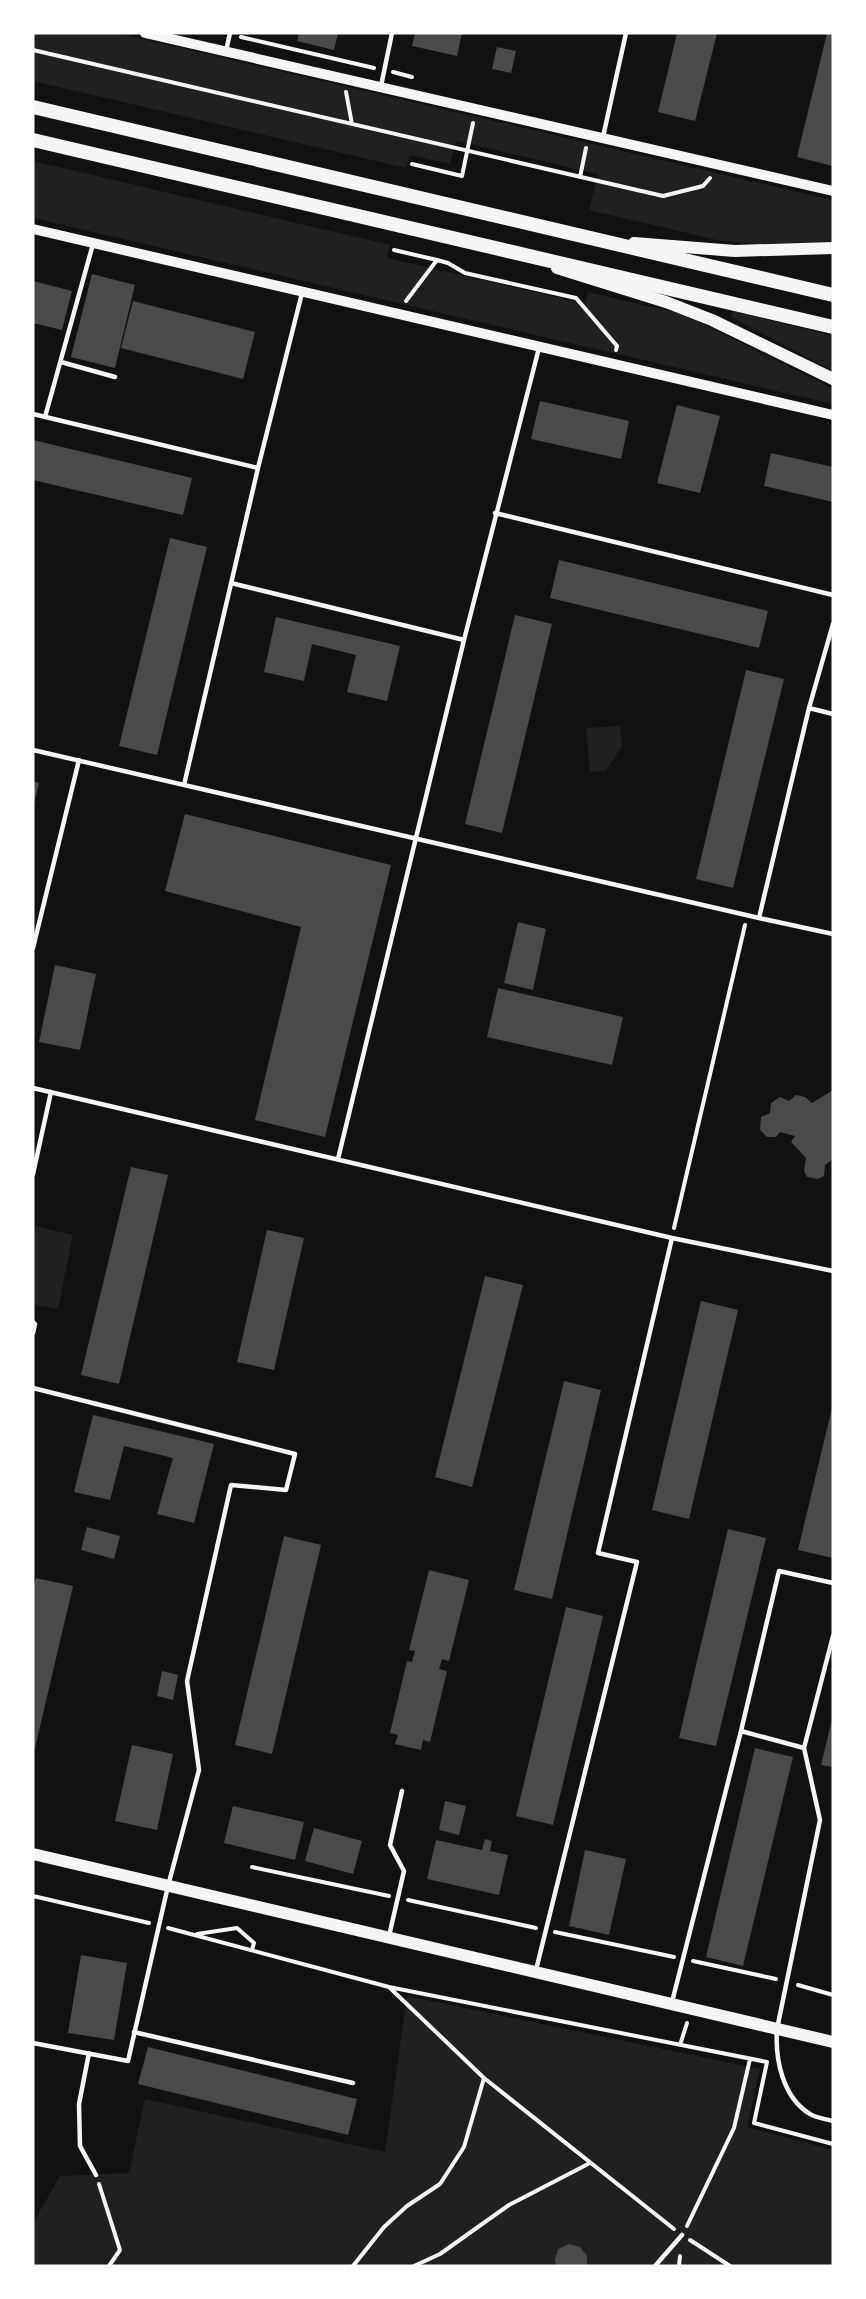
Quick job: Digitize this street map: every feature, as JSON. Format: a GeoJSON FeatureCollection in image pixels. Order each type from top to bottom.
{"type":"FeatureCollection","features":[{"type":"Feature","properties":{"kind":"main road"},"geometry":{"type":"LineString","coordinates":[[33,107],[833,295]]}},
{"type":"Feature","properties":{"kind":"main road"},"geometry":{"type":"LineString","coordinates":[[33,140],[833,327]]}},
{"type":"Feature","properties":{"kind":"main road"},"geometry":{"type":"LineString","coordinates":[[590,237],[735,251],[833,248]]}},
{"type":"Feature","properties":{"kind":"main road"},"geometry":{"type":"LineString","coordinates":[[519,253],[562,270],[666,302],[712,320],[833,379]]}},
{"type":"Feature","properties":{"kind":"main road"},"geometry":{"type":"LineString","coordinates":[[33,1854],[833,2042]]}},
{"type":"Feature","properties":{"kind":"street"},"geometry":{"type":"LineString","coordinates":[[145,33],[833,191]]}},
{"type":"Feature","properties":{"kind":"street"},"geometry":{"type":"LineString","coordinates":[[33,229],[833,415]]}},
{"type":"Feature","properties":{"kind":"lane"},"geometry":{"type":"LineString","coordinates":[[226,51],[230,33]]}},
{"type":"Feature","properties":{"kind":"lane"},"geometry":{"type":"LineString","coordinates":[[381,86],[392,33]]}},
{"type":"Feature","properties":{"kind":"lane"},"geometry":{"type":"LineString","coordinates":[[603,137],[626,33]]}},
{"type":"Feature","properties":{"kind":"lane"},"geometry":{"type":"LineString","coordinates":[[45,417],[93,244]]}},
{"type":"Feature","properties":{"kind":"lane"},"geometry":{"type":"LineString","coordinates":[[184,785],[258,468],[302,293]]}},
{"type":"Feature","properties":{"kind":"lane"},"geometry":{"type":"LineString","coordinates":[[338,1159],[414,838],[539,347]]}},
{"type":"Feature","properties":{"kind":"lane"},"geometry":{"type":"LineString","coordinates":[[61,362],[115,377]]}},
{"type":"Feature","properties":{"kind":"lane"},"geometry":{"type":"LineString","coordinates":[[33,414],[258,468]]}},
{"type":"Feature","properties":{"kind":"lane"},"geometry":{"type":"LineString","coordinates":[[495,513],[833,595]]}},
{"type":"Feature","properties":{"kind":"lane"},"geometry":{"type":"LineString","coordinates":[[231,583],[464,640]]}},
{"type":"Feature","properties":{"kind":"lane"},"geometry":{"type":"LineString","coordinates":[[759,918],[809,708],[833,624]]}},
{"type":"Feature","properties":{"kind":"lane"},"geometry":{"type":"LineString","coordinates":[[809,708],[833,714]]}},
{"type":"Feature","properties":{"kind":"lane"},"geometry":{"type":"LineString","coordinates":[[33,750],[747,916],[833,933]]}},
{"type":"Feature","properties":{"kind":"lane"},"geometry":{"type":"LineString","coordinates":[[33,948],[79,760]]}},
{"type":"Feature","properties":{"kind":"lane"},"geometry":{"type":"LineString","coordinates":[[33,1088],[672,1238],[833,1271]]}},
{"type":"Feature","properties":{"kind":"lane"},"geometry":{"type":"LineString","coordinates":[[33,1174],[51,1092]]}},
{"type":"Feature","properties":{"kind":"lane"},"geometry":{"type":"LineString","coordinates":[[535,1973],[637,1562],[598,1553],[672,1238]]}},
{"type":"Feature","properties":{"kind":"lane"},"geometry":{"type":"LineString","coordinates":[[33,1322],[35,1323],[33,1333]]}},
{"type":"Feature","properties":{"kind":"lane"},"geometry":{"type":"LineString","coordinates":[[33,1388],[294,1454],[286,1490],[231,1485],[187,1681],[199,1770],[168,1886],[128,2061],[33,2043]]}},
{"type":"Feature","properties":{"kind":"lane"},"geometry":{"type":"LineString","coordinates":[[671,2004],[741,1731],[779,1571],[833,1583]]}},
{"type":"Feature","properties":{"kind":"lane"},"geometry":{"type":"LineString","coordinates":[[833,1636],[804,1748],[820,1820],[786,1982],[776,2046],[782,2078],[792,2096],[810,2114],[833,2121]]}},
{"type":"Feature","properties":{"kind":"lane"},"geometry":{"type":"LineString","coordinates":[[741,1731],[804,1748]]}},
{"type":"Feature","properties":{"kind":"lane"},"geometry":{"type":"LineString","coordinates":[[388,1939],[404,1871],[390,1845],[402,1791]]}},
{"type":"Feature","properties":{"kind":"lane"},"geometry":{"type":"LineString","coordinates":[[134,2032],[353,2083]]}},
{"type":"Feature","properties":{"kind":"lane"},"geometry":{"type":"LineString","coordinates":[[89,2053],[79,2104],[80,2146],[96,2175]]}},
{"type":"Feature","properties":{"kind":"lane"},"geometry":{"type":"LineString","coordinates":[[656,2266],[682,2235]]}},
{"type":"Feature","properties":{"kind":"path"},"geometry":{"type":"LineString","coordinates":[[33,50],[663,196],[703,186],[722,165]]}},
{"type":"Feature","properties":{"kind":"path"},"geometry":{"type":"LineString","coordinates":[[412,164],[462,176],[476,108]]}},
{"type":"Feature","properties":{"kind":"path"},"geometry":{"type":"LineString","coordinates":[[394,250],[448,263],[465,273],[576,298],[617,346],[615,354]]}},
{"type":"Feature","properties":{"kind":"path"},"geometry":{"type":"LineString","coordinates":[[405,303],[436,260]]}},
{"type":"Feature","properties":{"kind":"path"},"geometry":{"type":"LineString","coordinates":[[672,1238],[747,916]]}},
{"type":"Feature","properties":{"kind":"path"},"geometry":{"type":"LineString","coordinates":[[252,1867],[683,1959],[833,1995]]}},
{"type":"Feature","properties":{"kind":"path"},"geometry":{"type":"LineString","coordinates":[[33,1896],[159,1925],[389,1987],[767,2062],[754,2124],[833,2144]]}},
{"type":"Feature","properties":{"kind":"path"},"geometry":{"type":"LineString","coordinates":[[195,1935],[237,1928],[254,1943],[252,1950]]}},
{"type":"Feature","properties":{"kind":"path"},"geometry":{"type":"LineString","coordinates":[[389,1987],[484,2078],[682,2235],[730,2266]]}},
{"type":"Feature","properties":{"kind":"path"},"geometry":{"type":"LineString","coordinates":[[679,2266],[682,2235],[734,2128],[750,2059]]}},
{"type":"Feature","properties":{"kind":"path"},"geometry":{"type":"LineString","coordinates":[[353,2266],[384,2227],[407,2206],[440,2184],[464,2147],[484,2078]]}},
{"type":"Feature","properties":{"kind":"path"},"geometry":{"type":"LineString","coordinates":[[414,2266],[440,2254],[509,2205],[590,2163]]}},
{"type":"Feature","properties":{"kind":"path"},"geometry":{"type":"LineString","coordinates":[[96,2175],[120,2250],[109,2266]]}},
{"type":"Feature","properties":{"kind":"shaded area"},"geometry":{"type":"Polygon","coordinates":[[[33,33],[116,33],[833,200],[833,241],[760,244],[721,241],[589,210],[598,174],[456,141],[450,164],[410,155],[406,168],[33,81],[33,33]]]}},
{"type":"Feature","properties":{"kind":"shaded area"},"geometry":{"type":"Polygon","coordinates":[[[33,161],[390,245],[387,258],[585,304],[588,292],[685,315],[833,389],[833,404],[33,218],[33,161]]]}},
{"type":"Feature","properties":{"kind":"shaded area"},"geometry":{"type":"Polygon","coordinates":[[[733,311],[833,336],[833,371],[731,317],[733,311]]]}},
{"type":"Feature","properties":{"kind":"shaded area"},"geometry":{"type":"Polygon","coordinates":[[[620,726],[622,746],[606,771],[590,772],[586,728],[620,726]]]}},
{"type":"Feature","properties":{"kind":"shaded area"},"geometry":{"type":"Polygon","coordinates":[[[36,1226],[73,1235],[58,1309],[33,1304],[33,1240],[36,1226]]]}},
{"type":"Feature","properties":{"kind":"shaded area"},"geometry":{"type":"Polygon","coordinates":[[[407,1996],[760,2069],[747,2127],[833,2150],[833,2266],[33,2266],[33,2223],[60,2176],[129,2173],[145,2099],[385,2152],[407,1996]]]}},
{"type":"Feature","properties":{"kind":"building"},"geometry":{"type":"Polygon","coordinates":[[[299,33],[338,33],[334,50],[297,41],[299,33]]]}},
{"type":"Feature","properties":{"kind":"building"},"geometry":{"type":"Polygon","coordinates":[[[415,33],[462,33],[457,56],[412,46],[415,33]]]}},
{"type":"Feature","properties":{"kind":"building"},"geometry":{"type":"Polygon","coordinates":[[[677,33],[717,33],[695,121],[658,112],[677,33]]]}},
{"type":"Feature","properties":{"kind":"building"},"geometry":{"type":"Polygon","coordinates":[[[827,33],[833,33],[833,166],[797,157],[827,33]]]}},
{"type":"Feature","properties":{"kind":"building"},"geometry":{"type":"Polygon","coordinates":[[[497,47],[516,51],[511,73],[492,69],[497,47]]]}},
{"type":"Feature","properties":{"kind":"building"},"geometry":{"type":"Polygon","coordinates":[[[92,274],[135,285],[115,368],[71,357],[92,274]]]}},
{"type":"Feature","properties":{"kind":"building"},"geometry":{"type":"Polygon","coordinates":[[[33,281],[72,291],[62,330],[33,323],[33,281]]]}},
{"type":"Feature","properties":{"kind":"building"},"geometry":{"type":"Polygon","coordinates":[[[133,301],[255,332],[243,379],[121,348],[133,301]]]}},
{"type":"Feature","properties":{"kind":"building"},"geometry":{"type":"Polygon","coordinates":[[[540,401],[629,421],[621,459],[531,439],[540,401]]]}},
{"type":"Feature","properties":{"kind":"building"},"geometry":{"type":"Polygon","coordinates":[[[677,405],[720,416],[700,493],[657,483],[677,405]]]}},
{"type":"Feature","properties":{"kind":"building"},"geometry":{"type":"Polygon","coordinates":[[[33,440],[192,478],[183,515],[33,480],[33,440]]]}},
{"type":"Feature","properties":{"kind":"building"},"geometry":{"type":"Polygon","coordinates":[[[771,453],[833,467],[833,502],[764,486],[771,453]]]}},
{"type":"Feature","properties":{"kind":"building"},"geometry":{"type":"Polygon","coordinates":[[[170,538],[207,547],[157,755],[119,746],[170,538]]]}},
{"type":"Feature","properties":{"kind":"building"},"geometry":{"type":"Polygon","coordinates":[[[559,560],[768,611],[759,648],[550,598],[559,560]]]}},
{"type":"Feature","properties":{"kind":"building"},"geometry":{"type":"Polygon","coordinates":[[[515,615],[552,624],[502,833],[465,824],[515,615]]]}},
{"type":"Feature","properties":{"kind":"building"},"geometry":{"type":"Polygon","coordinates":[[[276,617],[400,646],[387,701],[347,692],[356,655],[312,644],[304,681],[264,672],[276,617]]]}},
{"type":"Feature","properties":{"kind":"building"},"geometry":{"type":"Polygon","coordinates":[[[746,670],[784,679],[733,888],[696,879],[746,670]]]}},
{"type":"Feature","properties":{"kind":"building"},"geometry":{"type":"Polygon","coordinates":[[[33,781],[39,783],[34,804],[33,804],[33,781]]]}},
{"type":"Feature","properties":{"kind":"building"},"geometry":{"type":"Polygon","coordinates":[[[185,814],[391,865],[325,1137],[255,1120],[301,927],[165,891],[185,814]]]}},
{"type":"Feature","properties":{"kind":"building"},"geometry":{"type":"Polygon","coordinates":[[[518,922],[546,929],[533,990],[504,983],[518,922]]]}},
{"type":"Feature","properties":{"kind":"building"},"geometry":{"type":"Polygon","coordinates":[[[55,965],[96,974],[80,1050],[39,1042],[55,965]]]}},
{"type":"Feature","properties":{"kind":"building"},"geometry":{"type":"Polygon","coordinates":[[[498,988],[623,1017],[612,1065],[487,1037],[498,988]]]}},
{"type":"Feature","properties":{"kind":"building"},"geometry":{"type":"Polygon","coordinates":[[[833,1090],[833,1159],[825,1165],[824,1176],[818,1179],[807,1177],[804,1171],[806,1158],[791,1142],[795,1136],[780,1132],[776,1137],[767,1137],[760,1130],[761,1117],[770,1113],[771,1103],[780,1097],[789,1101],[796,1095],[805,1097],[812,1103],[833,1090]]]}},
{"type":"Feature","properties":{"kind":"building"},"geometry":{"type":"Polygon","coordinates":[[[131,1167],[168,1175],[119,1384],[81,1375],[131,1167]]]}},
{"type":"Feature","properties":{"kind":"building"},"geometry":{"type":"Polygon","coordinates":[[[267,1230],[304,1238],[274,1370],[237,1362],[267,1230]]]}},
{"type":"Feature","properties":{"kind":"building"},"geometry":{"type":"Polygon","coordinates":[[[485,1276],[523,1285],[472,1487],[435,1477],[485,1276]]]}},
{"type":"Feature","properties":{"kind":"building"},"geometry":{"type":"Polygon","coordinates":[[[701,1301],[738,1310],[689,1519],[652,1510],[701,1301]]]}},
{"type":"Feature","properties":{"kind":"building"},"geometry":{"type":"Polygon","coordinates":[[[564,1381],[601,1390],[552,1599],[514,1590],[564,1381]]]}},
{"type":"Feature","properties":{"kind":"building"},"geometry":{"type":"Polygon","coordinates":[[[833,1408],[833,1558],[798,1550],[833,1408]]]}},
{"type":"Feature","properties":{"kind":"building"},"geometry":{"type":"Polygon","coordinates":[[[93,1415],[214,1444],[194,1523],[157,1514],[173,1458],[124,1446],[110,1500],[74,1492],[93,1415]]]}},
{"type":"Feature","properties":{"kind":"building"},"geometry":{"type":"Polygon","coordinates":[[[87,1527],[120,1536],[114,1559],[81,1550],[87,1527]]]}},
{"type":"Feature","properties":{"kind":"building"},"geometry":{"type":"Polygon","coordinates":[[[728,1529],[766,1538],[716,1746],[679,1738],[728,1529]]]}},
{"type":"Feature","properties":{"kind":"building"},"geometry":{"type":"Polygon","coordinates":[[[284,1536],[321,1545],[272,1754],[235,1745],[284,1536]]]}},
{"type":"Feature","properties":{"kind":"building"},"geometry":{"type":"Polygon","coordinates":[[[429,1570],[469,1580],[449,1661],[442,1659],[439,1669],[447,1671],[430,1742],[423,1740],[421,1750],[395,1744],[398,1735],[390,1733],[407,1661],[412,1662],[415,1651],[409,1650],[429,1570]]]}},
{"type":"Feature","properties":{"kind":"building"},"geometry":{"type":"Polygon","coordinates":[[[36,1578],[73,1586],[34,1752],[33,1589],[36,1578]]]}},
{"type":"Feature","properties":{"kind":"building"},"geometry":{"type":"Polygon","coordinates":[[[566,1607],[603,1616],[553,1825],[516,1816],[566,1607]]]}},
{"type":"Feature","properties":{"kind":"building"},"geometry":{"type":"Polygon","coordinates":[[[162,1671],[178,1675],[173,1700],[157,1696],[162,1671]]]}},
{"type":"Feature","properties":{"kind":"building"},"geometry":{"type":"Polygon","coordinates":[[[833,1719],[833,1767],[821,1765],[833,1719]]]}},
{"type":"Feature","properties":{"kind":"building"},"geometry":{"type":"Polygon","coordinates":[[[132,1745],[173,1754],[157,1830],[115,1821],[132,1745]]]}},
{"type":"Feature","properties":{"kind":"building"},"geometry":{"type":"Polygon","coordinates":[[[755,1748],[793,1757],[743,1966],[706,1957],[755,1748]]]}},
{"type":"Feature","properties":{"kind":"building"},"geometry":{"type":"Polygon","coordinates":[[[445,1801],[466,1806],[459,1835],[439,1830],[445,1801]]]}},
{"type":"Feature","properties":{"kind":"building"},"geometry":{"type":"Polygon","coordinates":[[[233,1806],[304,1822],[295,1860],[224,1843],[233,1806]]]}},
{"type":"Feature","properties":{"kind":"building"},"geometry":{"type":"Polygon","coordinates":[[[314,1828],[362,1841],[353,1874],[305,1861],[314,1828]]]}},
{"type":"Feature","properties":{"kind":"building"},"geometry":{"type":"Polygon","coordinates":[[[485,1839],[492,1841],[490,1851],[508,1855],[499,1895],[427,1879],[436,1840],[482,1850],[485,1839]]]}},
{"type":"Feature","properties":{"kind":"building"},"geometry":{"type":"Polygon","coordinates":[[[585,1850],[626,1859],[609,1935],[569,1926],[585,1850]]]}},
{"type":"Feature","properties":{"kind":"building"},"geometry":{"type":"Polygon","coordinates":[[[81,1955],[127,1963],[114,2040],[68,2033],[81,1955]]]}},
{"type":"Feature","properties":{"kind":"building"},"geometry":{"type":"Polygon","coordinates":[[[148,2047],[357,2099],[348,2135],[138,2084],[148,2047]]]}},
{"type":"Feature","properties":{"kind":"building"},"geometry":{"type":"Polygon","coordinates":[[[569,2244],[580,2247],[587,2256],[587,2266],[556,2266],[558,2249],[569,2244]]]}}]}
